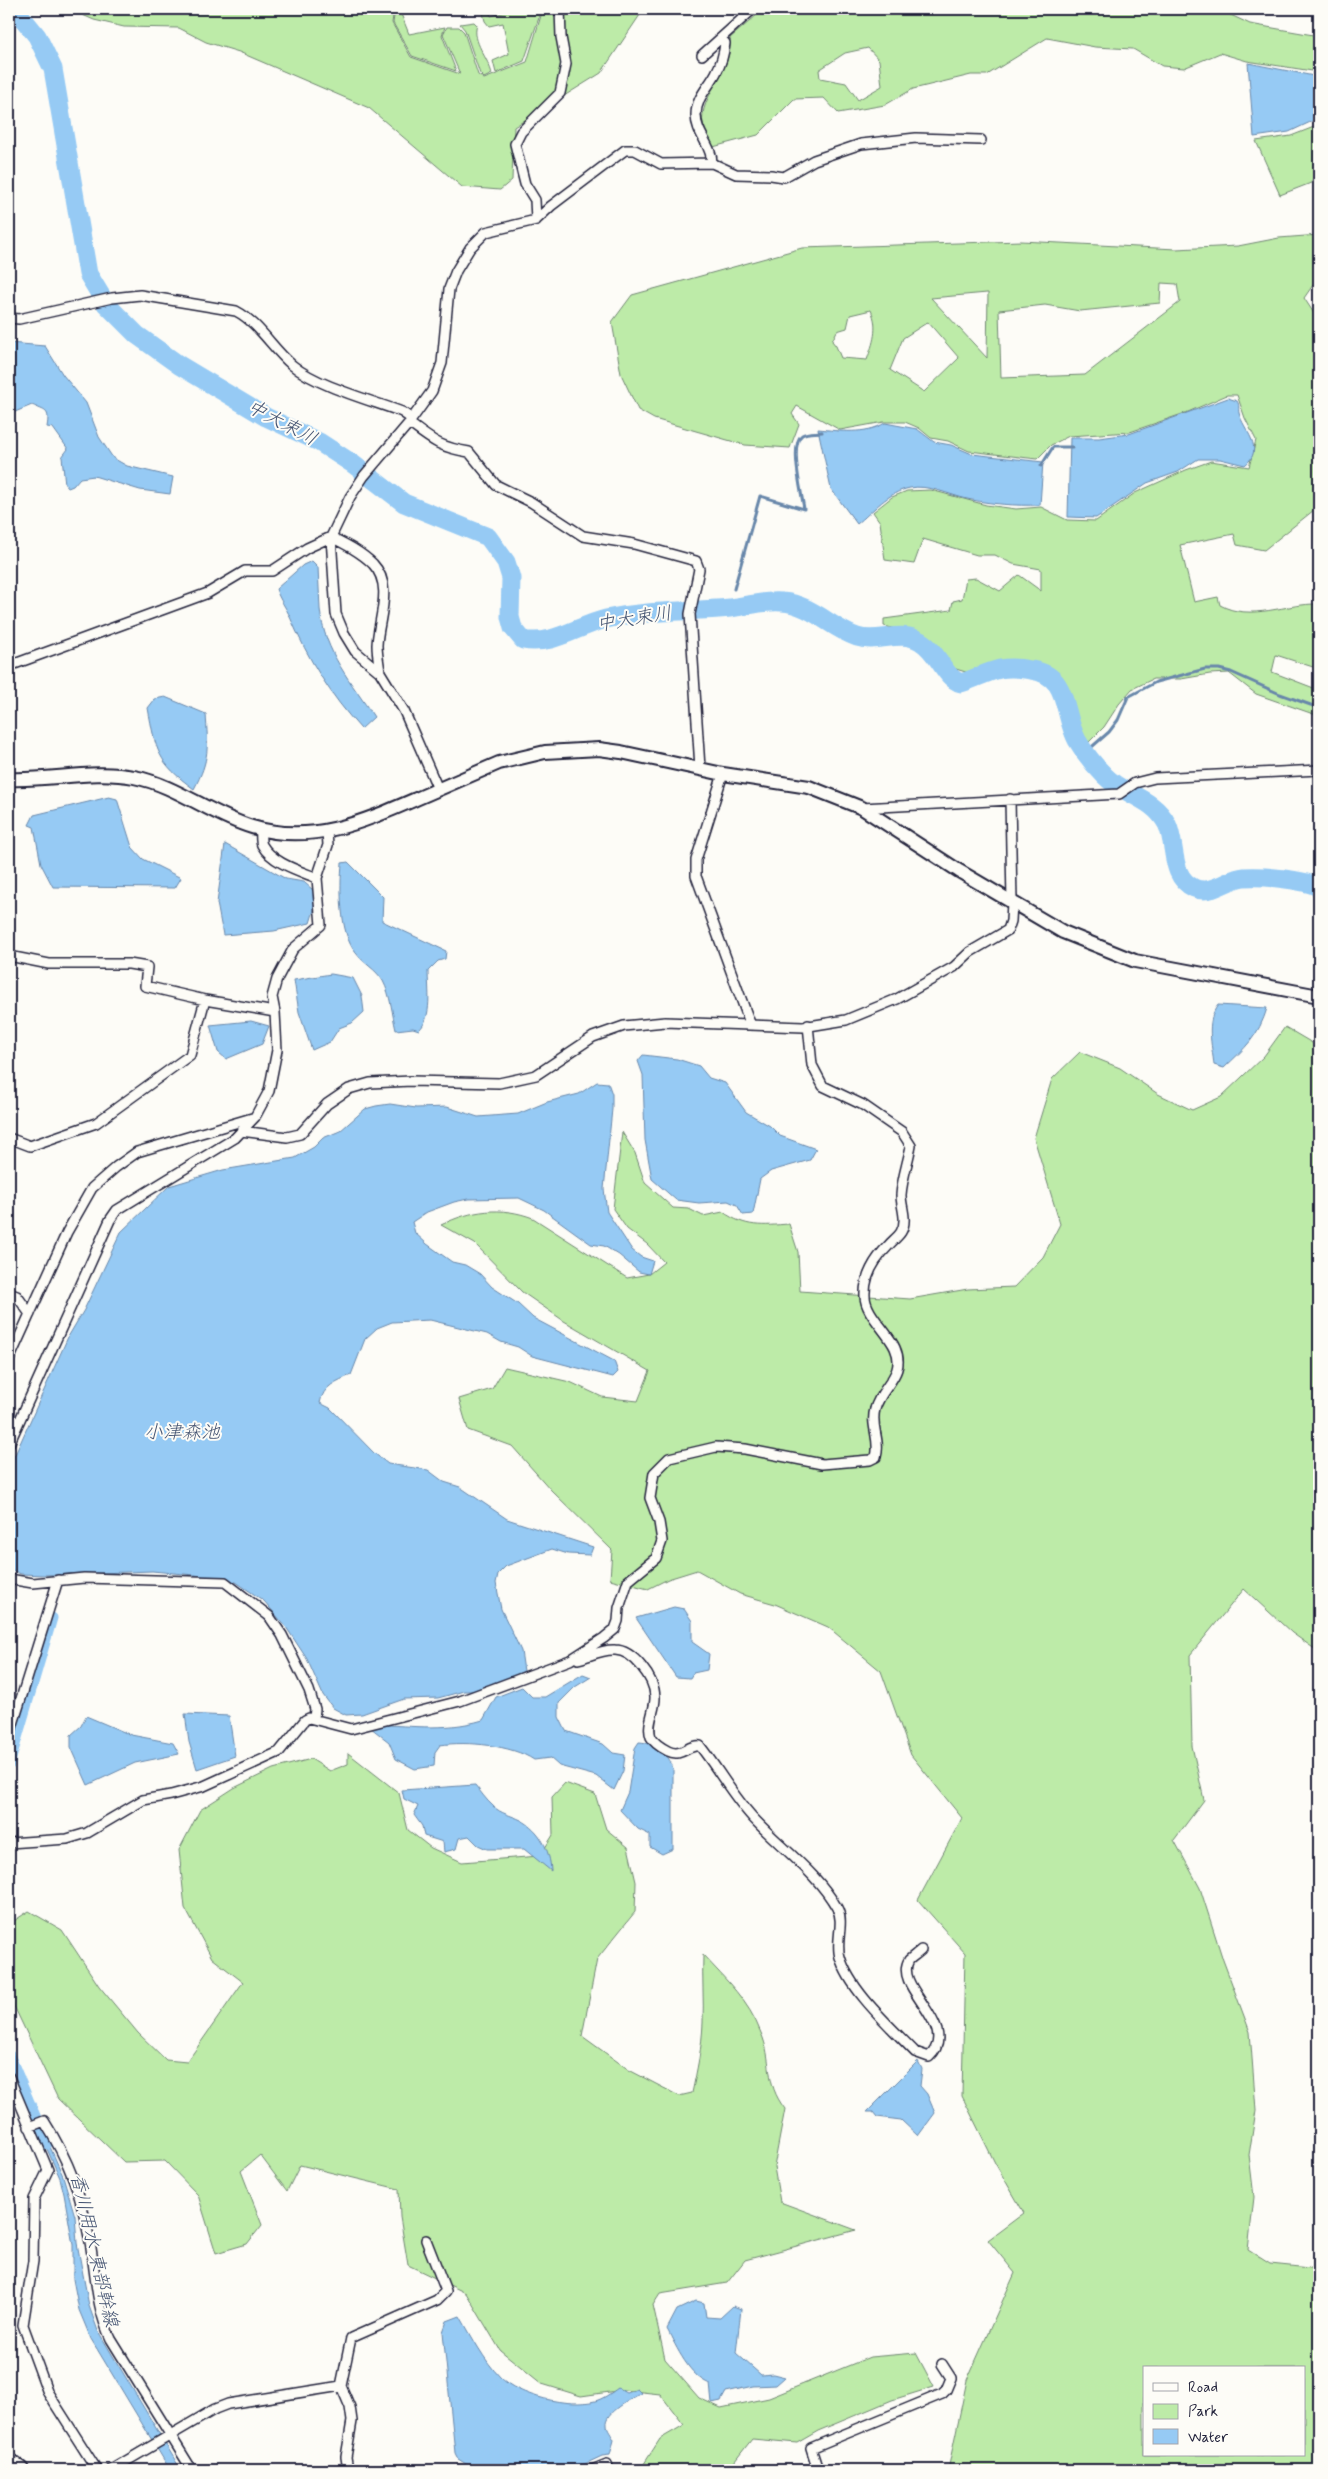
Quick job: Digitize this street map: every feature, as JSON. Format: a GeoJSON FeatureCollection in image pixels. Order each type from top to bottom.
{"type":"FeatureCollection","features":[{"type":"Feature","properties":{"kind":"street"},"geometry":{"type":"LineString","coordinates":[[536,220],[535,200],[525,184],[515,144],[521,132],[560,93],[566,64],[561,37],[560,9]]}},
{"type":"Feature","properties":{"kind":"street"},"geometry":{"type":"LineString","coordinates":[[702,55],[753,9]]}},
{"type":"Feature","properties":{"kind":"street"},"geometry":{"type":"LineString","coordinates":[[712,163],[712,152],[699,133],[696,115],[699,98],[718,71],[724,53],[725,43],[721,39]]}},
{"type":"Feature","properties":{"kind":"street"},"geometry":{"type":"LineString","coordinates":[[438,789],[404,711],[380,672],[355,651],[344,633],[336,614],[331,537],[350,497],[364,476],[411,421],[432,391],[442,363],[449,289],[456,271],[470,248],[486,232],[536,220],[551,206],[625,150],[635,150],[661,164],[712,163],[736,174],[784,177],[814,160],[861,144],[916,138],[981,140]]}},
{"type":"Feature","properties":{"kind":"street"},"geometry":{"type":"LineString","coordinates":[[9,318],[19,319],[112,298],[140,295],[236,311],[247,317],[292,365],[314,379],[402,412],[436,444],[446,448],[469,452],[496,485],[531,502],[583,536],[634,544],[696,561],[699,568],[690,610],[700,768]]}},
{"type":"Feature","properties":{"kind":"street"},"geometry":{"type":"LineString","coordinates":[[9,666],[208,593],[246,572],[272,571],[306,548],[331,537]]}},
{"type":"Feature","properties":{"kind":"street"},"geometry":{"type":"LineString","coordinates":[[331,537],[354,549],[374,565],[383,586],[384,604],[377,646],[380,672]]}},
{"type":"Feature","properties":{"kind":"street"},"geometry":{"type":"LineString","coordinates":[[9,779],[100,774],[135,777],[167,788],[232,820],[260,830],[301,834],[327,832],[358,824],[499,763],[521,756],[575,749],[621,752],[723,774],[809,787],[862,808],[959,872],[1062,932],[1135,960],[1319,996]]}},
{"type":"Feature","properties":{"kind":"street"},"geometry":{"type":"LineString","coordinates":[[862,808],[1119,794],[1135,783],[1155,778],[1319,770]]}},
{"type":"Feature","properties":{"kind":"street"},"geometry":{"type":"LineString","coordinates":[[723,774],[696,860],[696,876],[750,1023]]}},
{"type":"Feature","properties":{"kind":"street"},"geometry":{"type":"LineString","coordinates":[[241,1131],[287,1137],[300,1134],[327,1104],[349,1089],[370,1083],[410,1080],[499,1083],[536,1074],[594,1037],[624,1026],[665,1022],[808,1026],[846,1020],[866,1013],[897,999],[954,967],[970,952],[1008,930],[1011,921],[1012,902],[1010,799]]}},
{"type":"Feature","properties":{"kind":"street"},"geometry":{"type":"LineString","coordinates":[[260,830],[262,845],[269,854],[283,864],[317,878]]}},
{"type":"Feature","properties":{"kind":"street"},"geometry":{"type":"LineString","coordinates":[[9,1444],[110,1220],[117,1210],[235,1138],[255,1117],[269,1091],[277,1050],[276,1012],[272,998],[277,979],[293,949],[321,925],[317,878],[328,845],[327,832]]}},
{"type":"Feature","properties":{"kind":"street"},"geometry":{"type":"LineString","coordinates":[[9,956],[49,964],[129,964],[147,967],[145,986],[205,1000],[276,1012]]}},
{"type":"Feature","properties":{"kind":"street"},"geometry":{"type":"LineString","coordinates":[[9,1138],[30,1146],[96,1123],[110,1114],[190,1055],[205,1000]]}},
{"type":"Feature","properties":{"kind":"street"},"geometry":{"type":"LineString","coordinates":[[570,1660],[615,1629],[623,1591],[628,1581],[656,1558],[662,1541],[659,1522],[650,1498],[654,1473],[670,1458],[716,1447],[745,1449],[822,1464],[870,1460],[876,1457],[879,1441],[873,1421],[875,1407],[897,1374],[899,1361],[895,1348],[867,1306],[864,1296],[869,1272],[878,1256],[901,1232],[904,1216],[901,1195],[911,1146],[902,1132],[895,1126],[863,1105],[824,1086],[812,1064],[808,1026]]}},
{"type":"Feature","properties":{"kind":"street"},"geometry":{"type":"LineString","coordinates":[[9,1360],[75,1217],[92,1188],[137,1152],[255,1117]]}},
{"type":"Feature","properties":{"kind":"street"},"geometry":{"type":"LineString","coordinates":[[9,1293],[16,1296],[30,1314]]}},
{"type":"Feature","properties":{"kind":"street"},"geometry":{"type":"LineString","coordinates":[[9,1579],[33,1583],[84,1578],[225,1582],[269,1616],[282,1635],[309,1690],[315,1709],[314,1718]]}},
{"type":"Feature","properties":{"kind":"street"},"geometry":{"type":"LineString","coordinates":[[9,1737],[58,1580]]}},
{"type":"Feature","properties":{"kind":"street"},"geometry":{"type":"LineString","coordinates":[[9,1843],[67,1839],[87,1833],[143,1800],[204,1786],[279,1752],[306,1720],[314,1718],[351,1729],[460,1701],[570,1660],[617,1649],[631,1654],[642,1668],[655,1694],[649,1728],[651,1738],[658,1745],[675,1754],[682,1753],[696,1745],[700,1746],[756,1822],[781,1843],[820,1884],[837,1908],[840,1915],[838,1948],[853,1984],[915,2052],[929,2057],[935,2051],[938,2035],[907,1972],[909,1961],[922,1950]]}},
{"type":"Feature","properties":{"kind":"street"},"geometry":{"type":"LineString","coordinates":[[9,2076],[35,2124],[48,2170],[34,2199],[32,2261],[24,2325],[48,2393],[97,2470]]}},
{"type":"Feature","properties":{"kind":"street"},"geometry":{"type":"LineString","coordinates":[[35,2124],[44,2121],[74,2177],[90,2243],[103,2323],[110,2339],[168,2436],[192,2470]]}},
{"type":"Feature","properties":{"kind":"street"},"geometry":{"type":"LineString","coordinates":[[348,2470],[346,2457],[352,2421],[350,2406],[341,2386],[350,2338],[437,2300],[446,2290],[426,2240]]}},
{"type":"Feature","properties":{"kind":"street"},"geometry":{"type":"LineString","coordinates":[[818,2470],[812,2448],[942,2394],[946,2390],[951,2378],[942,2364]]}},
{"type":"Feature","properties":{"kind":"street"},"geometry":{"type":"LineString","coordinates":[[111,2470],[215,2409],[228,2404],[341,2386]]}},
{"type":"Feature","properties":{"kind":"street"},"geometry":{"type":"LineString","coordinates":[[592,2470],[607,2464],[610,2470]]}},
{"type":"Feature","properties":{"kind":"green space"},"geometry":{"type":"Polygon","coordinates":[[[69,9],[394,9],[392,23],[411,57],[460,74],[443,34],[447,27],[459,27],[464,32],[478,75],[484,79],[527,62],[543,9],[644,9],[601,73],[514,127],[512,180],[500,190],[462,187],[369,108],[239,52],[206,42],[179,28],[124,27],[94,20],[69,9]]]}},
{"type":"Feature","properties":{"kind":"green space"},"geometry":{"type":"Polygon","coordinates":[[[395,9],[399,9],[409,34],[445,27],[442,35],[456,71],[412,56],[393,23],[395,9]]]}},
{"type":"Feature","properties":{"kind":"green space"},"geometry":{"type":"Polygon","coordinates":[[[482,9],[488,9],[491,16],[516,9],[542,9],[524,61],[496,73],[493,61],[509,54],[503,23],[489,26],[485,21],[482,9]]]}},
{"type":"Feature","properties":{"kind":"green space"},"geometry":{"type":"Polygon","coordinates":[[[764,9],[1164,9],[1186,12],[1189,9],[1198,9],[1202,13],[1218,9],[1250,24],[1319,36],[1319,72],[1247,61],[1220,53],[1184,68],[1162,66],[1133,49],[1095,47],[1047,38],[987,75],[971,75],[913,89],[885,105],[838,113],[824,98],[794,99],[758,135],[713,147],[703,125],[703,114],[710,93],[727,61],[730,50],[730,38],[764,9]],[[868,48],[845,53],[819,70],[820,78],[846,83],[858,100],[882,86],[879,60],[868,48]]]}},
{"type":"Feature","properties":{"kind":"green space"},"geometry":{"type":"Polygon","coordinates":[[[474,22],[477,25],[476,37],[478,44],[492,74],[484,78],[480,74],[465,30],[460,24],[474,22]]]}},
{"type":"Feature","properties":{"kind":"green space"},"geometry":{"type":"Polygon","coordinates":[[[1319,125],[1319,169],[1311,183],[1280,195],[1256,141],[1291,136],[1319,125]]]}},
{"type":"Feature","properties":{"kind":"green space"},"geometry":{"type":"Polygon","coordinates":[[[1319,235],[1319,285],[1313,285],[1304,298],[1319,321],[1319,506],[1264,550],[1237,545],[1234,534],[1180,545],[1194,602],[1218,597],[1220,605],[1244,612],[1319,604],[1318,664],[1313,667],[1276,655],[1272,672],[1319,690],[1319,716],[1256,694],[1229,673],[1181,679],[1153,679],[1132,689],[1119,704],[1104,727],[1085,746],[1061,683],[1053,673],[1039,666],[1009,664],[972,674],[956,669],[931,645],[909,632],[884,626],[884,619],[951,610],[953,601],[962,599],[966,579],[976,578],[1000,591],[1019,575],[1041,591],[1041,569],[1013,564],[995,555],[977,555],[923,539],[914,564],[885,560],[880,522],[873,512],[892,497],[907,491],[931,490],[986,505],[1016,509],[1041,507],[1067,520],[1096,521],[1135,493],[1211,461],[1249,467],[1256,440],[1245,418],[1237,395],[1227,395],[1188,412],[1130,432],[1069,436],[1051,445],[1037,459],[969,451],[948,441],[931,438],[919,428],[905,422],[884,422],[840,430],[797,406],[792,414],[799,424],[790,448],[745,445],[654,419],[638,410],[621,374],[612,322],[632,295],[802,248],[1021,241],[1176,249],[1238,246],[1279,238],[1319,235]],[[1161,283],[1160,303],[1080,311],[1045,305],[999,310],[1001,378],[1085,375],[1180,302],[1177,284],[1161,283]],[[988,293],[931,298],[987,358],[988,293]],[[871,310],[850,315],[847,328],[837,331],[832,341],[841,358],[867,360],[875,329],[871,310]],[[928,322],[903,338],[890,370],[924,392],[959,358],[928,322]]]}},
{"type":"Feature","properties":{"kind":"green space"},"geometry":{"type":"Polygon","coordinates":[[[1285,1027],[1319,1047],[1319,1652],[1292,1633],[1244,1589],[1190,1655],[1192,1746],[1204,1800],[1174,1840],[1200,1888],[1223,1960],[1250,2032],[1256,2110],[1249,2155],[1254,2197],[1248,2250],[1270,2264],[1319,2269],[1319,2470],[948,2470],[967,2380],[1015,2273],[988,2240],[1024,2213],[995,2163],[962,2096],[965,1953],[918,1900],[962,1818],[911,1755],[881,1671],[828,1627],[775,1604],[740,1594],[697,1570],[668,1579],[648,1589],[610,1579],[612,1550],[551,1490],[512,1446],[468,1430],[459,1399],[492,1389],[505,1367],[570,1382],[602,1397],[638,1401],[650,1371],[564,1321],[522,1292],[475,1244],[441,1225],[464,1216],[486,1211],[521,1214],[533,1218],[627,1278],[649,1274],[664,1262],[647,1244],[627,1229],[613,1209],[622,1132],[635,1153],[645,1183],[673,1208],[689,1209],[703,1216],[723,1212],[739,1221],[754,1225],[789,1224],[798,1252],[800,1291],[910,1299],[968,1289],[1014,1287],[1043,1257],[1060,1224],[1034,1138],[1052,1079],[1080,1052],[1120,1068],[1158,1094],[1192,1110],[1221,1097],[1264,1056],[1285,1027]]]}},
{"type":"Feature","properties":{"kind":"green space"},"geometry":{"type":"Polygon","coordinates":[[[348,1753],[399,1793],[408,1830],[431,1848],[462,1862],[540,1856],[553,1835],[552,1797],[565,1783],[595,1794],[606,1829],[628,1847],[636,1882],[635,1912],[597,1959],[582,2036],[629,2070],[679,2096],[692,2093],[702,2032],[703,1955],[736,1991],[756,2021],[765,2043],[774,2090],[785,2109],[774,2167],[780,2202],[856,2230],[745,2260],[727,2283],[660,2294],[653,2305],[665,2359],[699,2398],[721,2408],[769,2398],[870,2357],[916,2353],[934,2387],[892,2400],[818,2431],[797,2443],[752,2439],[731,2466],[731,2470],[640,2470],[660,2439],[684,2425],[660,2394],[624,2390],[581,2396],[542,2384],[500,2350],[466,2293],[408,2265],[400,2217],[399,2189],[300,2165],[287,2191],[260,2155],[241,2171],[262,2225],[247,2244],[216,2253],[198,2195],[165,2161],[124,2162],[58,2099],[13,2004],[9,1987],[9,1924],[29,1911],[62,1930],[99,1986],[138,2033],[166,2060],[187,2062],[243,1982],[212,1958],[185,1908],[179,1850],[200,1810],[234,1788],[273,1769],[311,1759],[330,1771],[348,1764],[348,1753]]]}},
{"type":"Feature","properties":{"kind":"water"},"geometry":{"type":"Polygon","coordinates":[[[1248,63],[1319,77],[1319,118],[1289,132],[1254,137],[1248,63]]]}},
{"type":"Feature","properties":{"kind":"water"},"geometry":{"type":"Polygon","coordinates":[[[9,343],[45,346],[63,375],[86,403],[99,437],[113,458],[127,466],[173,477],[170,494],[140,490],[94,476],[80,478],[73,486],[68,488],[65,484],[62,457],[68,449],[53,428],[47,427],[48,417],[46,412],[32,405],[15,412],[9,410],[9,343]]]}},
{"type":"Feature","properties":{"kind":"water"},"geometry":{"type":"Polygon","coordinates":[[[1228,398],[1237,401],[1241,419],[1253,446],[1251,459],[1245,465],[1220,459],[1198,459],[1178,472],[1147,483],[1096,518],[1068,517],[1070,438],[1099,438],[1129,434],[1228,398]]]}},
{"type":"Feature","properties":{"kind":"water"},"geometry":{"type":"Polygon","coordinates":[[[885,423],[917,429],[934,442],[951,445],[972,454],[1043,462],[1040,505],[1012,505],[985,502],[924,487],[917,487],[895,493],[857,524],[831,489],[818,429],[861,431],[885,423]]]}},
{"type":"Feature","properties":{"kind":"water"},"geometry":{"type":"Polygon","coordinates":[[[312,561],[318,567],[320,609],[327,639],[340,666],[374,717],[361,729],[339,703],[321,676],[304,647],[276,589],[303,565],[312,561]]]}},
{"type":"Feature","properties":{"kind":"water"},"geometry":{"type":"Polygon","coordinates":[[[165,697],[206,714],[207,753],[203,769],[194,789],[165,763],[156,745],[148,708],[155,699],[165,697]]]}},
{"type":"Feature","properties":{"kind":"water"},"geometry":{"type":"Polygon","coordinates":[[[109,797],[117,799],[132,847],[143,859],[181,878],[175,888],[53,887],[41,864],[34,827],[29,825],[34,815],[109,797]]]}},
{"type":"Feature","properties":{"kind":"water"},"geometry":{"type":"Polygon","coordinates":[[[225,844],[286,879],[304,882],[314,891],[316,904],[310,923],[274,931],[223,935],[217,903],[225,844]]]}},
{"type":"Feature","properties":{"kind":"water"},"geometry":{"type":"Polygon","coordinates":[[[348,862],[383,897],[382,921],[446,951],[445,959],[438,961],[428,971],[428,1010],[419,1030],[413,1028],[396,1030],[390,999],[383,981],[359,957],[350,944],[346,934],[341,897],[342,863],[348,862]]]}},
{"type":"Feature","properties":{"kind":"water"},"geometry":{"type":"Polygon","coordinates":[[[331,974],[353,978],[362,996],[364,1012],[352,1023],[339,1028],[330,1042],[312,1050],[299,1012],[294,980],[331,974]]]}},
{"type":"Feature","properties":{"kind":"water"},"geometry":{"type":"Polygon","coordinates":[[[1218,1005],[1267,1008],[1260,1026],[1245,1048],[1224,1068],[1214,1065],[1211,1042],[1210,1026],[1218,1005]]]}},
{"type":"Feature","properties":{"kind":"water"},"geometry":{"type":"Polygon","coordinates":[[[251,1021],[269,1026],[262,1044],[226,1059],[218,1052],[210,1025],[251,1021]]]}},
{"type":"Feature","properties":{"kind":"water"},"geometry":{"type":"Polygon","coordinates":[[[643,1055],[677,1059],[699,1066],[709,1078],[725,1083],[746,1112],[770,1126],[780,1136],[816,1149],[810,1160],[771,1171],[760,1179],[753,1214],[743,1215],[737,1205],[728,1201],[699,1203],[676,1200],[652,1179],[645,1140],[643,1075],[638,1061],[643,1055]]]}},
{"type":"Feature","properties":{"kind":"water","name":"小津森池"},"geometry":{"type":"Polygon","coordinates":[[[597,1082],[608,1083],[612,1094],[604,1189],[607,1212],[632,1250],[641,1257],[653,1261],[649,1274],[639,1272],[619,1255],[604,1246],[591,1244],[544,1210],[519,1198],[468,1199],[454,1202],[427,1212],[412,1222],[415,1233],[427,1244],[452,1262],[465,1265],[480,1274],[492,1287],[518,1304],[533,1318],[614,1361],[618,1372],[613,1377],[532,1356],[518,1347],[501,1342],[487,1334],[430,1320],[392,1322],[377,1328],[365,1339],[351,1375],[327,1388],[320,1403],[330,1408],[374,1453],[388,1464],[428,1470],[444,1482],[460,1487],[507,1519],[593,1547],[590,1555],[568,1554],[552,1549],[506,1566],[498,1574],[496,1583],[501,1609],[521,1651],[524,1671],[483,1691],[464,1691],[438,1698],[404,1699],[362,1714],[346,1715],[333,1708],[323,1695],[307,1659],[286,1627],[264,1601],[236,1582],[195,1575],[152,1571],[46,1575],[21,1574],[9,1569],[9,1468],[68,1337],[84,1310],[121,1232],[169,1186],[223,1170],[295,1158],[314,1147],[323,1138],[340,1131],[365,1109],[376,1106],[390,1104],[416,1108],[447,1107],[478,1117],[518,1114],[547,1102],[579,1094],[597,1082]]]}},
{"type":"Feature","properties":{"kind":"water"},"geometry":{"type":"Polygon","coordinates":[[[674,1607],[684,1609],[692,1621],[692,1642],[709,1654],[707,1670],[693,1673],[690,1678],[676,1677],[636,1618],[674,1607]]]}},
{"type":"Feature","properties":{"kind":"water"},"geometry":{"type":"Polygon","coordinates":[[[583,1674],[591,1677],[575,1687],[559,1703],[559,1717],[566,1731],[603,1744],[613,1753],[625,1755],[623,1771],[614,1790],[596,1776],[559,1766],[550,1758],[534,1760],[514,1751],[489,1745],[440,1745],[435,1752],[434,1766],[415,1769],[396,1759],[389,1742],[366,1724],[439,1727],[468,1724],[483,1720],[496,1697],[522,1687],[532,1697],[545,1697],[583,1674]]]}},
{"type":"Feature","properties":{"kind":"water"},"geometry":{"type":"Polygon","coordinates":[[[185,1714],[229,1716],[235,1756],[197,1769],[189,1742],[185,1714]]]}},
{"type":"Feature","properties":{"kind":"water"},"geometry":{"type":"Polygon","coordinates":[[[86,1716],[131,1735],[173,1743],[179,1754],[135,1763],[88,1785],[71,1747],[71,1735],[81,1726],[86,1716]]]}},
{"type":"Feature","properties":{"kind":"water"},"geometry":{"type":"Polygon","coordinates":[[[639,1742],[651,1744],[661,1750],[668,1758],[673,1769],[673,1849],[662,1854],[650,1847],[650,1835],[638,1829],[620,1810],[628,1792],[635,1748],[639,1742]]]}},
{"type":"Feature","properties":{"kind":"water"},"geometry":{"type":"Polygon","coordinates":[[[475,1785],[496,1809],[521,1820],[534,1829],[546,1848],[551,1871],[524,1849],[487,1849],[478,1845],[469,1836],[459,1838],[456,1849],[444,1852],[443,1842],[424,1836],[422,1826],[414,1815],[418,1806],[404,1799],[402,1790],[475,1785]]]}},
{"type":"Feature","properties":{"kind":"water"},"geometry":{"type":"Polygon","coordinates":[[[918,2061],[922,2069],[920,2086],[927,2094],[935,2113],[918,2136],[901,2120],[877,2117],[873,2112],[867,2112],[918,2061]]]}},
{"type":"Feature","properties":{"kind":"water"},"geometry":{"type":"Polygon","coordinates":[[[42,2129],[63,2176],[75,2216],[77,2243],[89,2306],[98,2331],[181,2470],[170,2470],[91,2339],[79,2310],[73,2279],[73,2245],[64,2194],[60,2178],[39,2131],[42,2129]]]}},
{"type":"Feature","properties":{"kind":"water"},"geometry":{"type":"Polygon","coordinates":[[[696,2301],[704,2303],[706,2317],[720,2318],[733,2306],[741,2309],[736,2353],[761,2375],[773,2374],[785,2377],[776,2385],[753,2386],[726,2392],[721,2401],[712,2403],[710,2384],[696,2375],[690,2368],[679,2353],[667,2329],[677,2310],[696,2301]]]}},
{"type":"Feature","properties":{"kind":"water"},"geometry":{"type":"Polygon","coordinates":[[[460,2316],[478,2348],[500,2377],[508,2384],[531,2395],[544,2399],[584,2403],[598,2400],[618,2388],[627,2393],[637,2389],[641,2393],[620,2406],[610,2415],[607,2425],[614,2440],[610,2455],[602,2456],[572,2470],[476,2470],[458,2459],[455,2453],[443,2332],[447,2321],[460,2316]]]}},
{"type":"Feature","properties":{"kind":"waterway","name":"中大束川"},"geometry":{"type":"LineString","coordinates":[[11,9],[20,15],[37,36],[53,69],[88,274],[106,304],[137,335],[179,365],[266,417],[319,442],[353,464],[404,503],[488,537],[506,562],[511,578],[510,617],[513,628],[523,640],[534,641],[555,638],[595,622],[621,616],[730,608],[763,602],[782,602],[802,607],[857,637],[873,639],[904,636],[920,641],[927,646],[950,676],[961,683],[1004,668],[1044,673],[1053,679],[1059,687],[1077,740],[1094,763],[1112,782],[1146,802],[1161,815],[1170,832],[1177,868],[1186,883],[1194,888],[1207,890],[1238,878],[1262,877],[1293,880],[1319,887]]}},
{"type":"Feature","properties":{"kind":"waterway"},"geometry":{"type":"LineString","coordinates":[[734,589],[760,496],[804,509],[796,458],[798,440],[804,434],[822,432]]}},
{"type":"Feature","properties":{"kind":"waterway"},"geometry":{"type":"LineString","coordinates":[[1041,466],[1053,447],[1072,447]]}},
{"type":"Feature","properties":{"kind":"waterway","name":"中大束川"},"geometry":{"type":"LineString","coordinates":[[729,608],[730,603]]}},
{"type":"Feature","properties":{"kind":"waterway"},"geometry":{"type":"LineString","coordinates":[[1086,752],[1109,732],[1118,720],[1128,697],[1156,682],[1205,669],[1219,669],[1231,672],[1280,694],[1319,708]]}},
{"type":"Feature","properties":{"kind":"waterway","name":"香川用水 東部幹線"},"geometry":{"type":"LineString","coordinates":[[9,1765],[52,1618]]}},
{"type":"Feature","properties":{"kind":"waterway","name":"香川用水 東部幹線"},"geometry":{"type":"LineString","coordinates":[[9,2055],[47,2144]]}}]}
